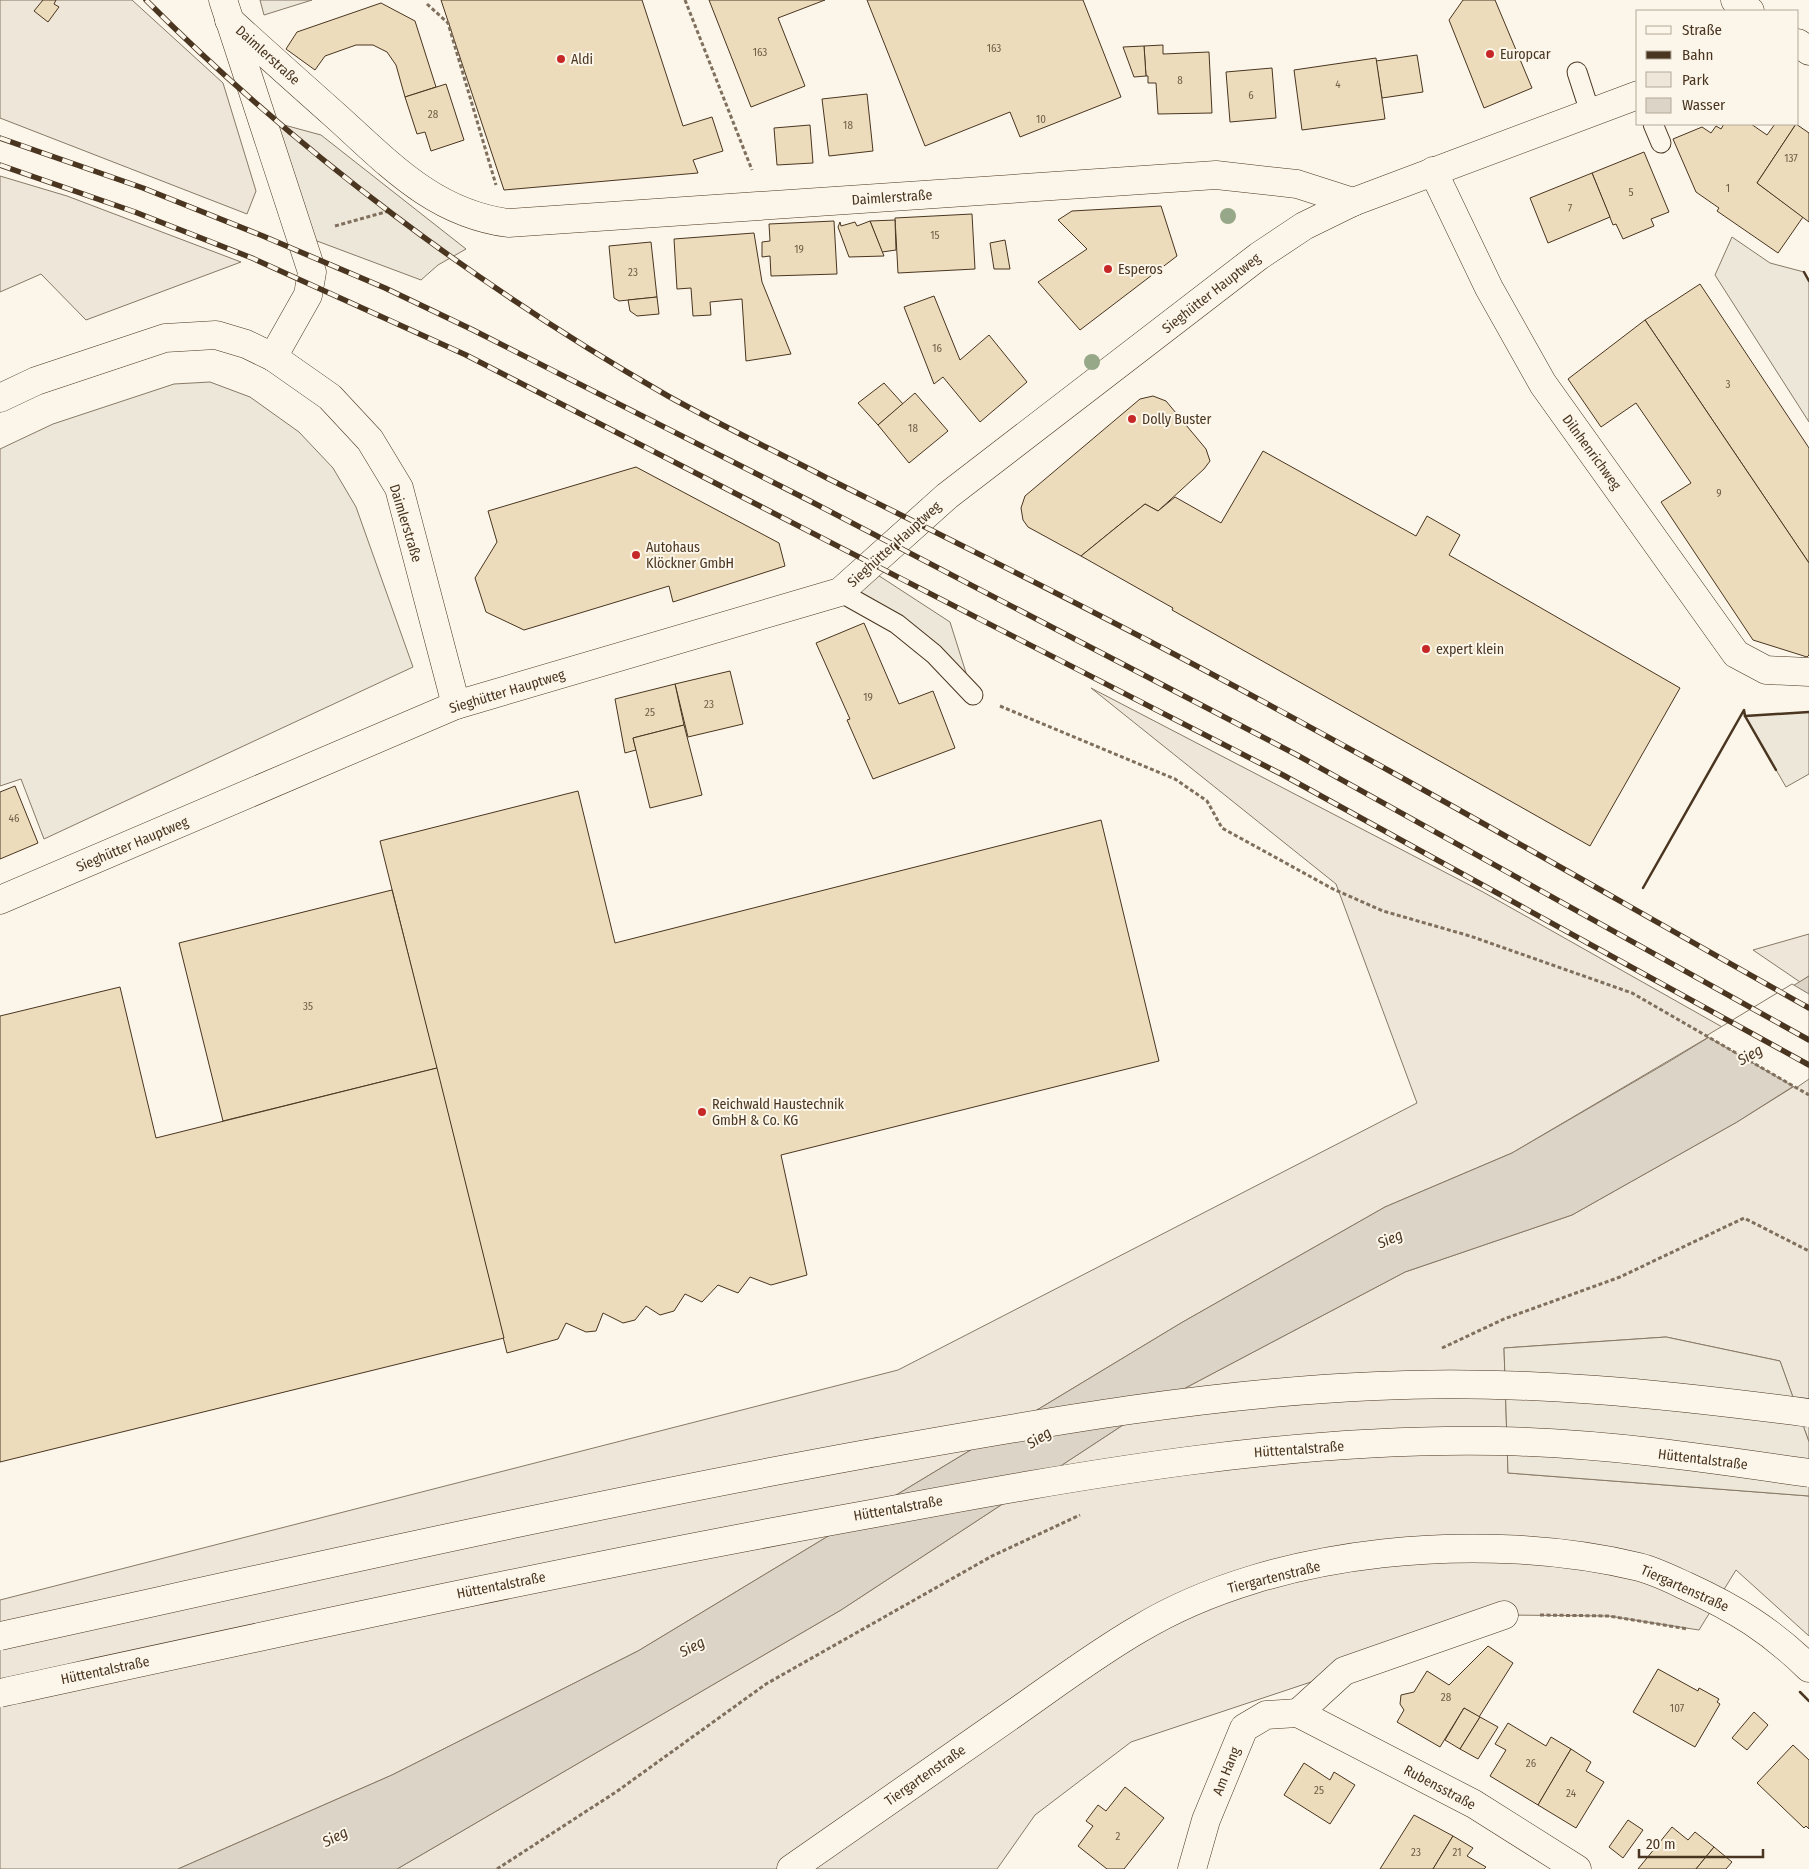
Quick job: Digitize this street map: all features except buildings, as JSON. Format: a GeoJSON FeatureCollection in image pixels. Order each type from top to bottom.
{"type":"FeatureCollection","features":[{"type":"Feature","properties":{"kind":"main road"},"geometry":{"type":"LineString","coordinates":[[1735,0],[1749,10]]}},
{"type":"Feature","properties":{"kind":"main road","name":"Daimlerstraße"},"geometry":{"type":"LineString","coordinates":[[226,10],[409,181],[432,197],[457,210],[483,219],[508,223],[1216,175],[1297,184],[1353,202]]}},
{"type":"Feature","properties":{"kind":"main road","name":"Daimlerstraße"},"geometry":{"type":"LineString","coordinates":[[226,10],[312,272],[308,295],[273,357]]}},
{"type":"Feature","properties":{"kind":"main road","name":"Sieghütter Hauptweg"},"geometry":{"type":"LineString","coordinates":[[0,900],[456,705],[840,592],[947,496],[1259,256],[1304,226],[1353,202],[1590,112],[1636,97]]}},
{"type":"Feature","properties":{"kind":"main road","name":"Dilnhenrichweg"},"geometry":{"type":"LineString","coordinates":[[1433,171],[1489,288],[1543,384],[1736,654],[1766,670],[1809,672]]}},
{"type":"Feature","properties":{"kind":"main road","name":"Daimlerstraße"},"geometry":{"type":"LineString","coordinates":[[0,398],[36,381],[165,338],[216,335],[246,344],[273,357],[330,397],[370,440],[399,488],[456,705]]}},
{"type":"Feature","properties":{"kind":"main road"},"geometry":{"type":"LineString","coordinates":[[0,1636],[728,1479],[1027,1425],[1138,1408],[1257,1395],[1377,1386],[1499,1384],[1721,1401],[1809,1413]]}},
{"type":"Feature","properties":{"kind":"main road","name":"Hüttentalstraße"},"geometry":{"type":"LineString","coordinates":[[0,1693],[437,1598],[742,1537],[1046,1482],[1261,1451],[1372,1443],[1497,1441],[1603,1447],[1719,1460],[1809,1473]]}},
{"type":"Feature","properties":{"kind":"main road","name":"Tiergartenstraße"},"geometry":{"type":"LineString","coordinates":[[790,1869],[1140,1628],[1209,1594],[1299,1568],[1368,1556],[1446,1547],[1541,1550],[1640,1567],[1718,1601],[1754,1621],[1809,1668]]}},
{"type":"Feature","properties":{"kind":"main road"},"geometry":{"type":"LineString","coordinates":[[1298,1713],[1344,1672],[1504,1615]]}},
{"type":"Feature","properties":{"kind":"main road","name":"Am Hang"},"geometry":{"type":"LineString","coordinates":[[1192,1869],[1206,1820],[1244,1728],[1266,1715],[1298,1713]]}},
{"type":"Feature","properties":{"kind":"main road","name":"Rubensstraße"},"geometry":{"type":"LineString","coordinates":[[1298,1713],[1474,1804],[1577,1869]]}},
{"type":"Feature","properties":{"kind":"lane"},"geometry":{"type":"LineString","coordinates":[[1577,72],[1590,112]]}},
{"type":"Feature","properties":{"kind":"lane"},"geometry":{"type":"LineString","coordinates":[[1653,125],[1661,143]]}},
{"type":"Feature","properties":{"kind":"lane"},"geometry":{"type":"LineString","coordinates":[[840,592],[898,624],[934,654],[973,695]]}},
{"type":"Feature","properties":{"kind":"path"},"geometry":{"type":"LineString","coordinates":[[684,0],[766,205]]}},
{"type":"Feature","properties":{"kind":"path"},"geometry":{"type":"LineString","coordinates":[[427,4],[448,23],[508,223]]}},
{"type":"Feature","properties":{"kind":"path"},"geometry":{"type":"LineString","coordinates":[[301,235],[432,197]]}},
{"type":"Feature","properties":{"kind":"path"},"geometry":{"type":"LineString","coordinates":[[973,695],[1176,780],[1206,801],[1222,828],[1333,888],[1383,911],[1470,936],[1632,993],[1809,1095]]}},
{"type":"Feature","properties":{"kind":"path"},"geometry":{"type":"LineString","coordinates":[[1441,1348],[1504,1319],[1620,1277],[1744,1218],[1809,1251]]}},
{"type":"Feature","properties":{"kind":"path"},"geometry":{"type":"LineString","coordinates":[[497,1869],[616,1792],[766,1684],[992,1556],[1082,1514]]}},
{"type":"Feature","properties":{"kind":"path"},"geometry":{"type":"LineString","coordinates":[[1504,1615],[1609,1616],[1690,1629]]}},
{"type":"Feature","properties":{"kind":"green space"},"geometry":{"type":"Polygon","coordinates":[[[0,0],[132,0],[223,83],[256,191],[247,214],[0,118],[0,0]]]}},
{"type":"Feature","properties":{"kind":"green space"},"geometry":{"type":"Polygon","coordinates":[[[0,176],[67,196],[241,262],[86,320],[41,274],[0,292],[0,176]]]}},
{"type":"Feature","properties":{"kind":"green space"},"geometry":{"type":"Polygon","coordinates":[[[1091,688],[1483,892],[1724,1028],[1512,1153],[1385,1207],[1181,1323],[638,1651],[392,1775],[178,1869],[0,1869],[0,1600],[898,1370],[1417,1103],[1336,884],[1091,688]]]}},
{"type":"Feature","properties":{"kind":"green space"},"geometry":{"type":"Polygon","coordinates":[[[1809,934],[1809,976],[1800,982],[1753,950],[1809,934]]]}},
{"type":"Feature","properties":{"kind":"green space"},"geometry":{"type":"Polygon","coordinates":[[[1809,1077],[1809,1442],[1780,1361],[1666,1337],[1504,1348],[1508,1473],[1809,1496],[1809,1636],[1736,1570],[1699,1630],[1609,1616],[1504,1615],[1131,1742],[1035,1815],[997,1869],[397,1869],[841,1610],[1155,1404],[1405,1272],[1572,1215],[1737,1122],[1809,1077]]]}},
{"type":"Feature","properties":{"kind":"shaded area"},"geometry":{"type":"Polygon","coordinates":[[[260,0],[312,0],[264,15],[260,0]]]}},
{"type":"Feature","properties":{"kind":"shaded area"},"geometry":{"type":"Polygon","coordinates":[[[262,119],[321,135],[466,249],[438,265],[421,280],[301,235],[262,119]]]}},
{"type":"Feature","properties":{"kind":"shaded area"},"geometry":{"type":"Polygon","coordinates":[[[1732,237],[1770,263],[1804,272],[1809,281],[1809,422],[1715,275],[1732,237]]]}},
{"type":"Feature","properties":{"kind":"shaded area"},"geometry":{"type":"Polygon","coordinates":[[[210,382],[250,397],[299,432],[333,468],[356,507],[413,667],[44,839],[21,779],[0,786],[0,449],[53,424],[174,384],[210,382]]]}},
{"type":"Feature","properties":{"kind":"shaded area"},"geometry":{"type":"Polygon","coordinates":[[[867,568],[950,622],[973,695],[934,654],[840,592],[867,568]]]}},
{"type":"Feature","properties":{"kind":"shaded area"},"geometry":{"type":"Polygon","coordinates":[[[1809,712],[1809,774],[1786,787],[1745,716],[1809,712]]]}},
{"type":"Feature","properties":{"kind":"shaded area"},"geometry":{"type":"Polygon","coordinates":[[[1666,1337],[1780,1361],[1809,1442],[1809,1496],[1508,1473],[1504,1348],[1666,1337]]]}},
{"type":"Feature","properties":{"kind":"water","name":"Sieg"},"geometry":{"type":"Polygon","coordinates":[[[1809,976],[1808,1077],[1737,1122],[1572,1215],[1405,1272],[1155,1404],[841,1610],[397,1869],[178,1869],[392,1775],[638,1651],[1181,1323],[1385,1207],[1512,1153],[1670,1061],[1809,976]]]}},
{"type":"Feature","properties":{"kind":"pier"},"geometry":{"type":"Polygon","coordinates":[[[1792,984],[1809,994],[1809,1079],[1796,1088],[1706,1036],[1792,984]]]}},
{"type":"Feature","properties":{"kind":"railway"},"geometry":{"type":"LineString","coordinates":[[146,0],[204,57],[329,164],[461,264],[598,355],[707,417],[1068,599],[1232,685],[1398,776],[1809,1008]]}},
{"type":"Feature","properties":{"kind":"railway"},"geometry":{"type":"LineString","coordinates":[[0,138],[143,188],[263,236],[385,288],[473,330],[810,501],[1297,755],[1809,1040]]}},
{"type":"Feature","properties":{"kind":"railway"},"geometry":{"type":"LineString","coordinates":[[0,165],[135,212],[252,258],[466,355],[1283,775],[1809,1065]]}},
{"type":"Feature","properties":{"kind":"wall"},"geometry":{"type":"LineString","coordinates":[[1804,272],[1809,281]]}},
{"type":"Feature","properties":{"kind":"wall"},"geometry":{"type":"LineString","coordinates":[[1643,888],[1744,710],[1745,716],[1809,712]]}},
{"type":"Feature","properties":{"kind":"wall"},"geometry":{"type":"LineString","coordinates":[[1745,716],[1776,770]]}},
{"type":"Feature","properties":{"kind":"wall"},"geometry":{"type":"LineString","coordinates":[[1800,1692],[1809,1701]]}},
{"type":"Feature","properties":{"kind":"place","name":"Europcar"},"geometry":{"type":"Point","coordinates":[1490,54]}},
{"type":"Feature","properties":{"kind":"place","name":"Aldi"},"geometry":{"type":"Point","coordinates":[561,59]}},
{"type":"Feature","properties":{"kind":"place","name":"Esperos"},"geometry":{"type":"Point","coordinates":[1108,269]}},
{"type":"Feature","properties":{"kind":"place","name":"Dolly Buster"},"geometry":{"type":"Point","coordinates":[1132,419]}},
{"type":"Feature","properties":{"kind":"place","name":"Autohaus Klöckner GmbH"},"geometry":{"type":"Point","coordinates":[636,555]}},
{"type":"Feature","properties":{"kind":"place","name":"expert klein"},"geometry":{"type":"Point","coordinates":[1426,649]}},
{"type":"Feature","properties":{"kind":"place","name":"Reichwald Haustechnik GmbH & Co. KG"},"geometry":{"type":"Point","coordinates":[702,1112]}}]}
